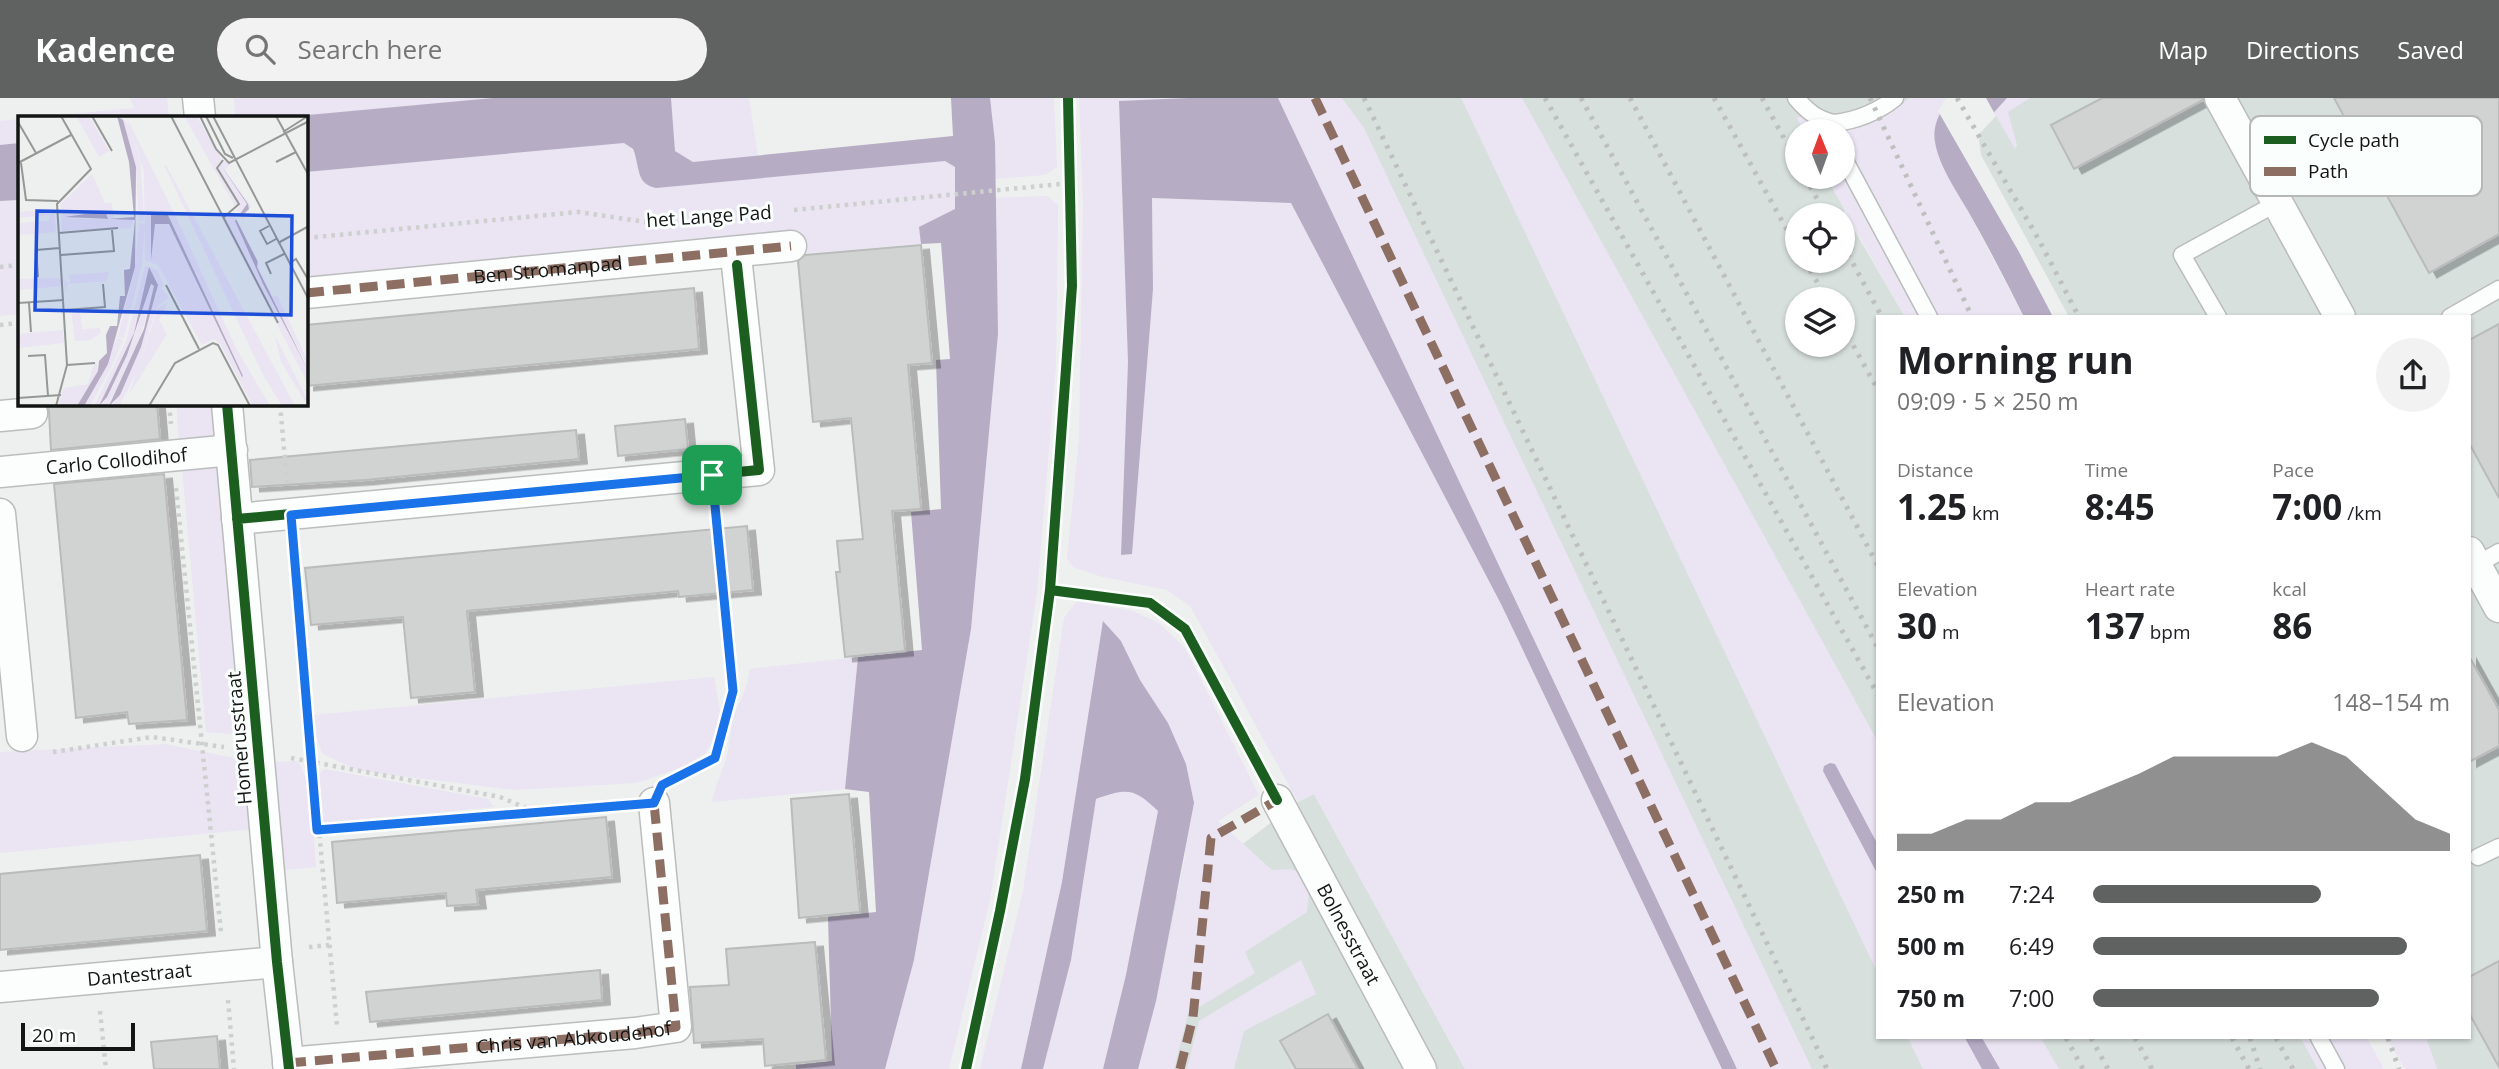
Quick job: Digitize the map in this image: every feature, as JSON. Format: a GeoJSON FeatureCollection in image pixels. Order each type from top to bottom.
{"type":"FeatureCollection","features":[{"type":"Feature","properties":{"kind":"street"},"geometry":{"type":"LineString","coordinates":[[198,98],[200,116]]}},
{"type":"Feature","properties":{"kind":"street"},"geometry":{"type":"LineString","coordinates":[[2220,98],[2250,153]]}},
{"type":"Feature","properties":{"kind":"street"},"geometry":{"type":"LineString","coordinates":[[2273,196],[2339,315]]}},
{"type":"Feature","properties":{"kind":"street","name":"Ben Stromanpad"},"geometry":{"type":"LineString","coordinates":[[308,293],[791,246]]}},
{"type":"Feature","properties":{"kind":"street"},"geometry":{"type":"LineString","coordinates":[[237,519],[759,470],[737,265]]}},
{"type":"Feature","properties":{"kind":"street","name":"Homerusstraat"},"geometry":{"type":"LineString","coordinates":[[227,406],[277,962],[289,1066]]}},
{"type":"Feature","properties":{"kind":"street"},"geometry":{"type":"LineString","coordinates":[[0,416],[32,413]]}},
{"type":"Feature","properties":{"kind":"street","name":"Carlo Collodihof"},"geometry":{"type":"LineString","coordinates":[[0,472],[232,450]]}},
{"type":"Feature","properties":{"kind":"street"},"geometry":{"type":"LineString","coordinates":[[0,514],[22,736]]}},
{"type":"Feature","properties":{"kind":"street"},"geometry":{"type":"LineString","coordinates":[[2482,556],[2499,607]]}},
{"type":"Feature","properties":{"kind":"street","name":"Bolnesstraat"},"geometry":{"type":"LineString","coordinates":[[1277,800],[1421,1069]]}},
{"type":"Feature","properties":{"kind":"street","name":"Chris van Abkoudehof"},"geometry":{"type":"LineString","coordinates":[[289,1066],[676,1027],[654,803]]}},
{"type":"Feature","properties":{"kind":"street","name":"Dantestraat"},"geometry":{"type":"LineString","coordinates":[[0,987],[277,962]]}},
{"type":"Feature","properties":{"kind":"lane"},"geometry":{"type":"LineString","coordinates":[[1796,98],[1818,119]]}},
{"type":"Feature","properties":{"kind":"lane"},"geometry":{"type":"LineString","coordinates":[[1855,120],[1895,98]]}},
{"type":"Feature","properties":{"kind":"lane"},"geometry":{"type":"LineString","coordinates":[[1855,179],[1928,315]]}},
{"type":"Feature","properties":{"kind":"lane"},"geometry":{"type":"LineString","coordinates":[[2217,315],[2182,255],[2277,203]]}},
{"type":"Feature","properties":{"kind":"lane"},"geometry":{"type":"LineString","coordinates":[[2454,315],[2499,289]]}},
{"type":"Feature","properties":{"kind":"lane"},"geometry":{"type":"LineString","coordinates":[[2478,857],[2499,846]]}},
{"type":"Feature","properties":{"kind":"lane"},"geometry":{"type":"LineString","coordinates":[[2320,1039],[2336,1069]]}},
{"type":"Feature","properties":{"kind":"path"},"geometry":{"type":"LineString","coordinates":[[1071,171],[1071,196]]}},
{"type":"Feature","properties":{"kind":"path"},"geometry":{"type":"LineString","coordinates":[[0,267],[18,265]]}},
{"type":"Feature","properties":{"kind":"path"},"geometry":{"type":"LineString","coordinates":[[0,325],[18,323]]}},
{"type":"Feature","properties":{"kind":"path"},"geometry":{"type":"LineString","coordinates":[[280,406],[340,1059]]}},
{"type":"Feature","properties":{"kind":"path"},"geometry":{"type":"LineString","coordinates":[[317,830],[654,803],[662,785],[715,758],[733,691],[712,475]]}},
{"type":"Feature","properties":{"kind":"path"},"geometry":{"type":"LineString","coordinates":[[97,978],[106,1069]]}},
{"type":"Feature","properties":{"kind":"shaded area"},"geometry":{"type":"Polygon","coordinates":[[[130,98],[167,98],[169,116],[48,116],[134,108],[130,98]]]}},
{"type":"Feature","properties":{"kind":"shaded area"},"geometry":{"type":"Polygon","coordinates":[[[234,98],[493,98],[305,116],[235,116],[234,98]]]}},
{"type":"Feature","properties":{"kind":"shaded area"},"geometry":{"type":"Polygon","coordinates":[[[493,98],[671,98],[675,151],[693,162],[953,136],[951,98],[990,98],[995,142],[998,334],[971,629],[914,960],[885,1069],[796,1069],[796,1065],[832,1061],[828,917],[876,912],[869,792],[845,789],[858,657],[922,650],[911,512],[941,509],[936,360],[950,359],[941,243],[921,244],[919,227],[955,209],[955,167],[945,161],[656,188],[649,186],[641,178],[633,149],[624,143],[308,172],[308,116],[297,116],[493,98]]]}},
{"type":"Feature","properties":{"kind":"shaded area"},"geometry":{"type":"Polygon","coordinates":[[[671,98],[749,98],[758,157],[692,162],[675,151],[671,98]]]}},
{"type":"Feature","properties":{"kind":"shaded area"},"geometry":{"type":"Polygon","coordinates":[[[990,98],[1054,98],[1057,167],[1045,175],[995,179],[995,142],[990,98]]]}},
{"type":"Feature","properties":{"kind":"shaded area"},"geometry":{"type":"Polygon","coordinates":[[[1079,98],[1188,98],[1119,102],[1128,362],[1121,555],[1132,554],[1153,289],[1152,198],[1291,203],[1501,604],[1722,1069],[1465,1069],[1314,794],[1298,802],[1190,606],[1167,590],[1099,576],[1073,567],[1067,558],[1079,439],[1083,204],[1079,98]]]}},
{"type":"Feature","properties":{"kind":"shaded area"},"geometry":{"type":"Polygon","coordinates":[[[1278,98],[1342,98],[1364,128],[1812,1069],[1737,1069],[1278,98]]]}},
{"type":"Feature","properties":{"kind":"shaded area"},"geometry":{"type":"Polygon","coordinates":[[[1278,98],[1737,1069],[1722,1069],[1501,604],[1291,203],[1152,198],[1153,289],[1132,554],[1121,555],[1128,362],[1119,101],[1278,98]]]}},
{"type":"Feature","properties":{"kind":"shaded area"},"geometry":{"type":"Polygon","coordinates":[[[1329,98],[1951,98],[1852,203],[1785,203],[1785,273],[1855,273],[1855,231],[1904,315],[1876,315],[1876,1039],[2302,1039],[2318,1069],[1798,1069],[1329,98]]]}},
{"type":"Feature","properties":{"kind":"shaded area"},"geometry":{"type":"Polygon","coordinates":[[[1461,98],[1522,98],[1876,738],[1876,970],[1461,98]]]}},
{"type":"Feature","properties":{"kind":"shaded area"},"geometry":{"type":"Polygon","coordinates":[[[1909,98],[1951,98],[1938,155],[2023,315],[1904,315],[1855,228],[1855,203],[1841,203],[1833,189],[1855,189],[1855,129],[1877,121],[1909,98]]]}},
{"type":"Feature","properties":{"kind":"shaded area"},"geometry":{"type":"Polygon","coordinates":[[[1951,98],[2007,98],[1978,130],[1978,156],[2065,315],[2023,315],[1940,160],[1934,136],[1943,108],[1951,98]]]}},
{"type":"Feature","properties":{"kind":"shaded area"},"geometry":{"type":"Polygon","coordinates":[[[1986,98],[2030,98],[2008,112],[2017,145],[2015,149],[1986,98]]]}},
{"type":"Feature","properties":{"kind":"shaded area"},"geometry":{"type":"Polygon","coordinates":[[[2007,98],[2499,98],[2499,1069],[2437,1069],[2426,1039],[2471,1039],[2471,315],[2065,315],[1978,156],[1978,130],[2007,98]]]}},
{"type":"Feature","properties":{"kind":"shaded area"},"geometry":{"type":"Polygon","coordinates":[[[18,119],[18,143],[0,145],[0,121],[18,119]]]}},
{"type":"Feature","properties":{"kind":"shaded area"},"geometry":{"type":"Polygon","coordinates":[[[18,143],[18,200],[0,201],[0,145],[18,143]]]}},
{"type":"Feature","properties":{"kind":"shaded area"},"geometry":{"type":"Polygon","coordinates":[[[624,143],[635,155],[638,172],[945,161],[955,167],[955,209],[921,244],[798,254],[308,281],[308,172],[624,143]]]}},
{"type":"Feature","properties":{"kind":"shaded area"},"geometry":{"type":"Polygon","coordinates":[[[1047,196],[1058,205],[1056,365],[1037,593],[990,900],[949,1069],[885,1069],[914,960],[971,629],[998,334],[995,198],[1047,196]]]}},
{"type":"Feature","properties":{"kind":"shaded area"},"geometry":{"type":"Polygon","coordinates":[[[18,200],[18,314],[0,316],[0,201],[18,200]]]}},
{"type":"Feature","properties":{"kind":"shaded area"},"geometry":{"type":"Polygon","coordinates":[[[176,406],[214,406],[217,437],[179,440],[176,406]]]}},
{"type":"Feature","properties":{"kind":"shaded area"},"geometry":{"type":"Polygon","coordinates":[[[219,464],[246,735],[206,732],[182,468],[219,464]]]}},
{"type":"Feature","properties":{"kind":"shaded area"},"geometry":{"type":"Polygon","coordinates":[[[1077,601],[1133,611],[1159,623],[1185,648],[1259,795],[1218,821],[1272,870],[1290,869],[1303,874],[1309,892],[1307,912],[1245,952],[1255,973],[1188,1014],[1174,1069],[1138,1069],[1156,1001],[1185,856],[1168,723],[1140,680],[1121,641],[1104,622],[1062,882],[1021,1069],[980,1069],[1023,891],[1064,618],[1077,601]]]}},
{"type":"Feature","properties":{"kind":"shaded area"},"geometry":{"type":"Polygon","coordinates":[[[1103,621],[1121,641],[1140,680],[1168,723],[1186,764],[1194,803],[1156,1001],[1138,1069],[1103,1069],[1126,975],[1158,811],[1136,794],[1123,792],[1096,799],[1071,960],[1043,1069],[1021,1069],[1062,882],[1103,621]]]}},
{"type":"Feature","properties":{"kind":"shaded area"},"geometry":{"type":"Polygon","coordinates":[[[858,657],[845,789],[712,802],[727,755],[734,716],[748,681],[749,669],[858,657]]]}},
{"type":"Feature","properties":{"kind":"shaded area"},"geometry":{"type":"Polygon","coordinates":[[[714,677],[720,710],[716,735],[705,754],[682,767],[637,783],[515,790],[376,773],[357,770],[323,754],[315,736],[314,715],[714,677]]]}},
{"type":"Feature","properties":{"kind":"shaded area"},"geometry":{"type":"Polygon","coordinates":[[[165,744],[249,761],[255,829],[0,853],[0,752],[165,744]]]}},
{"type":"Feature","properties":{"kind":"shaded area"},"geometry":{"type":"Polygon","coordinates":[[[297,761],[310,795],[316,867],[285,870],[275,762],[297,761]]]}},
{"type":"Feature","properties":{"kind":"shaded area"},"geometry":{"type":"Polygon","coordinates":[[[1835,764],[1876,841],[1876,871],[1823,771],[1824,766],[1835,764]]]}},
{"type":"Feature","properties":{"kind":"shaded area"},"geometry":{"type":"Polygon","coordinates":[[[325,769],[488,799],[494,807],[323,824],[318,779],[325,769]]]}},
{"type":"Feature","properties":{"kind":"shaded area"},"geometry":{"type":"Polygon","coordinates":[[[1123,790],[1143,797],[1158,811],[1126,975],[1103,1069],[1043,1069],[1071,960],[1096,799],[1123,790]]]}},
{"type":"Feature","properties":{"kind":"shaded area"},"geometry":{"type":"Polygon","coordinates":[[[1314,794],[1465,1069],[1128,1069],[1086,964],[1298,802],[1314,794]]]}},
{"type":"Feature","properties":{"kind":"shaded area"},"geometry":{"type":"Polygon","coordinates":[[[1301,960],[1316,994],[1244,1031],[1234,1069],[1187,1069],[1199,1021],[1301,960]]]}},
{"type":"Feature","properties":{"kind":"shaded area"},"geometry":{"type":"Polygon","coordinates":[[[1908,1039],[2042,1039],[2059,1069],[1923,1069],[1908,1039]]]}},
{"type":"Feature","properties":{"kind":"shaded area"},"geometry":{"type":"Polygon","coordinates":[[[1966,1039],[1983,1039],[2000,1069],[1982,1069],[1966,1039]]]}},
{"type":"Feature","properties":{"kind":"shaded area"},"geometry":{"type":"Polygon","coordinates":[[[2302,1039],[2371,1039],[2388,1069],[2318,1069],[2302,1039]]]}},
{"type":"Feature","properties":{"kind":"shaded area"},"geometry":{"type":"Polygon","coordinates":[[[2384,1039],[2426,1039],[2437,1069],[2401,1069],[2384,1039]]]}},
{"type":"Feature","properties":{"kind":"pier"},"geometry":{"type":"Polygon","coordinates":[[[1946,98],[1986,98],[1996,116],[1981,132],[1981,155],[2068,315],[2052,315],[1938,111],[1946,98]]]}},
{"type":"Feature","properties":{"kind":"pier"},"geometry":{"type":"Polygon","coordinates":[[[2368,1039],[2388,1039],[2405,1069],[2384,1069],[2368,1039]]]}},
{"type":"Feature","properties":{"kind":"building"},"geometry":{"type":"Polygon","coordinates":[[[2102,98],[2203,100],[2074,169],[2051,125],[2102,98]]]}},
{"type":"Feature","properties":{"kind":"building"},"geometry":{"type":"Polygon","coordinates":[[[2334,98],[2499,98],[2499,234],[2429,273],[2387,196],[2482,196],[2482,116],[2344,116],[2334,98]]]}},
{"type":"Feature","properties":{"kind":"building"},"geometry":{"type":"Polygon","coordinates":[[[921,245],[932,363],[908,365],[921,509],[892,511],[905,651],[845,657],[836,572],[840,572],[837,541],[863,539],[851,418],[813,422],[798,261],[805,255],[921,245]]]}},
{"type":"Feature","properties":{"kind":"building"},"geometry":{"type":"Polygon","coordinates":[[[694,288],[699,349],[308,386],[308,325],[694,288]]]}},
{"type":"Feature","properties":{"kind":"building"},"geometry":{"type":"Polygon","coordinates":[[[2499,324],[2499,498],[2471,447],[2471,339],[2499,324]]]}},
{"type":"Feature","properties":{"kind":"building"},"geometry":{"type":"Polygon","coordinates":[[[48,406],[157,406],[160,439],[51,450],[48,406]]]}},
{"type":"Feature","properties":{"kind":"building"},"geometry":{"type":"Polygon","coordinates":[[[685,419],[688,449],[618,456],[615,426],[685,419]]]}},
{"type":"Feature","properties":{"kind":"building"},"geometry":{"type":"Polygon","coordinates":[[[576,430],[579,459],[365,480],[252,487],[250,460],[576,430]]]}},
{"type":"Feature","properties":{"kind":"building"},"geometry":{"type":"Polygon","coordinates":[[[164,474],[187,720],[129,724],[127,712],[76,718],[54,484],[164,474]]]}},
{"type":"Feature","properties":{"kind":"building"},"geometry":{"type":"Polygon","coordinates":[[[747,526],[753,590],[679,597],[678,591],[467,611],[475,692],[411,698],[403,617],[311,625],[305,568],[747,526]]]}},
{"type":"Feature","properties":{"kind":"building"},"geometry":{"type":"Polygon","coordinates":[[[2471,660],[2499,710],[2499,746],[2471,761],[2471,660]]]}},
{"type":"Feature","properties":{"kind":"building"},"geometry":{"type":"Polygon","coordinates":[[[849,794],[860,912],[799,918],[791,799],[849,794]]]}},
{"type":"Feature","properties":{"kind":"building"},"geometry":{"type":"Polygon","coordinates":[[[606,817],[612,877],[476,890],[478,904],[447,906],[446,893],[337,903],[332,842],[606,817]]]}},
{"type":"Feature","properties":{"kind":"building"},"geometry":{"type":"Polygon","coordinates":[[[200,855],[207,931],[0,950],[0,874],[200,855]]]}},
{"type":"Feature","properties":{"kind":"building"},"geometry":{"type":"Polygon","coordinates":[[[815,942],[826,1060],[765,1066],[763,1039],[694,1043],[690,987],[729,985],[726,949],[815,942]]]}},
{"type":"Feature","properties":{"kind":"building"},"geometry":{"type":"Polygon","coordinates":[[[2499,961],[2499,1067],[2471,1017],[2471,976],[2499,961]]]}},
{"type":"Feature","properties":{"kind":"building"},"geometry":{"type":"Polygon","coordinates":[[[600,970],[602,1000],[370,1022],[366,992],[600,970]]]}},
{"type":"Feature","properties":{"kind":"building"},"geometry":{"type":"Polygon","coordinates":[[[1328,1014],[1358,1069],[1296,1069],[1280,1041],[1328,1014]]]}},
{"type":"Feature","properties":{"kind":"building"},"geometry":{"type":"Polygon","coordinates":[[[217,1036],[220,1069],[154,1069],[151,1042],[217,1036]]]}},
{"type":"Feature","properties":{"kind":"railway"},"geometry":{"type":"LineString","coordinates":[[1364,98],[1827,1069]]}},
{"type":"Feature","properties":{"kind":"railway"},"geometry":{"type":"LineString","coordinates":[[1545,98],[1876,691]]}},
{"type":"Feature","properties":{"kind":"railway"},"geometry":{"type":"LineString","coordinates":[[1581,98],[1876,644]]}},
{"type":"Feature","properties":{"kind":"railway"},"geometry":{"type":"LineString","coordinates":[[1630,98],[1876,562]]}},
{"type":"Feature","properties":{"kind":"railway"},"geometry":{"type":"LineString","coordinates":[[1714,98],[1785,226]]}},
{"type":"Feature","properties":{"kind":"railway"},"geometry":{"type":"LineString","coordinates":[[1762,98],[1785,140]]}},
{"type":"Feature","properties":{"kind":"railway"},"geometry":{"type":"LineString","coordinates":[[1870,98],[1971,315]]}},
{"type":"Feature","properties":{"kind":"railway"},"geometry":{"type":"LineString","coordinates":[[1957,98],[2039,240],[2078,315]]}},
{"type":"Feature","properties":{"kind":"railway"},"geometry":{"type":"LineString","coordinates":[[1812,189],[1819,203]]}},
{"type":"Feature","properties":{"kind":"railway"},"geometry":{"type":"LineString","coordinates":[[1855,267],[1881,315]]}},
{"type":"Feature","properties":{"kind":"railway"},"geometry":{"type":"LineString","coordinates":[[1812,273],[1820,287]]}},
{"type":"Feature","properties":{"kind":"railway"},"geometry":{"type":"LineString","coordinates":[[1855,349],[1876,386]]}},
{"type":"Feature","properties":{"kind":"railway"},"geometry":{"type":"LineString","coordinates":[[2067,1039],[2083,1069]]}},
{"type":"Feature","properties":{"kind":"railway"},"geometry":{"type":"LineString","coordinates":[[2092,1039],[2108,1069]]}},
{"type":"Feature","properties":{"kind":"railway"},"geometry":{"type":"LineString","coordinates":[[2136,1039],[2152,1069]]}},
{"type":"Feature","properties":{"kind":"railway"},"geometry":{"type":"LineString","coordinates":[[2233,1039],[2249,1069]]}},
{"type":"Feature","properties":{"kind":"railway"},"geometry":{"type":"LineString","coordinates":[[2250,1039],[2260,1069]]}},
{"type":"Feature","properties":{"kind":"railway"},"geometry":{"type":"LineString","coordinates":[[2277,1039],[2293,1069]]}},
{"type":"Feature","properties":{"kind":"railway"},"geometry":{"type":"LineString","coordinates":[[2388,1039],[2399,1069]]}},
{"type":"Feature","properties":{"kind":"marked path"},"geometry":{"type":"LineString","coordinates":[[1315,98],[1776,1069]]}},
{"type":"Feature","properties":{"kind":"marked path"},"geometry":{"type":"LineString","coordinates":[[308,293],[791,246]]}},
{"type":"Feature","properties":{"kind":"marked path"},"geometry":{"type":"LineString","coordinates":[[1180,1069],[1193,1017],[1211,838],[1277,800]]}},
{"type":"Feature","properties":{"kind":"marked path"},"geometry":{"type":"LineString","coordinates":[[288,1063],[635,1033],[676,1027],[654,803]]}},
{"type":"Feature","properties":{"kind":"cycle path"},"geometry":{"type":"LineString","coordinates":[[966,1069],[1025,779],[1050,590],[1072,286],[1068,98]]}},
{"type":"Feature","properties":{"kind":"cycle path"},"geometry":{"type":"LineString","coordinates":[[237,519],[759,470],[737,265]]}},
{"type":"Feature","properties":{"kind":"cycle path"},"geometry":{"type":"LineString","coordinates":[[227,406],[289,1069]]}},
{"type":"Feature","properties":{"kind":"cycle path"},"geometry":{"type":"LineString","coordinates":[[1050,590],[1150,603],[1185,629],[1277,800]]}},
{"type":"Feature","properties":{"kind":"route"},"geometry":{"type":"LineString","coordinates":[[712,475],[733,691],[715,758],[662,785],[654,803],[317,830],[291,515],[712,475]]}}]}
